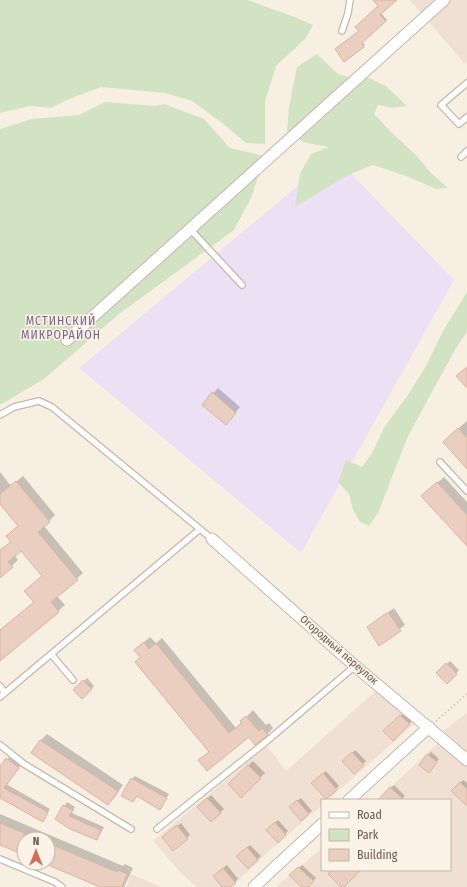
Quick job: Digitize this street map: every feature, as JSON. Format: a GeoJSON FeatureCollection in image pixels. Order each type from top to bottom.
{"type":"FeatureCollection","features":[{"type":"Feature","properties":{"kind":"street"},"geometry":{"type":"LineString","coordinates":[[67,340],[444,0]]}},
{"type":"Feature","properties":{"kind":"street","name":"Огородный переулок"},"geometry":{"type":"LineString","coordinates":[[212,539],[355,666],[430,727],[467,760]]}},
{"type":"Feature","properties":{"kind":"street"},"geometry":{"type":"LineString","coordinates":[[350,799],[430,727]]}},
{"type":"Feature","properties":{"kind":"street"},"geometry":{"type":"LineString","coordinates":[[254,887],[321,825]]}},
{"type":"Feature","properties":{"kind":"lane"},"geometry":{"type":"LineString","coordinates":[[342,31],[348,13],[350,0]]}},
{"type":"Feature","properties":{"kind":"lane"},"geometry":{"type":"LineString","coordinates":[[467,83],[441,106],[459,124],[467,117]]}},
{"type":"Feature","properties":{"kind":"lane"},"geometry":{"type":"LineString","coordinates":[[460,157],[467,151]]}},
{"type":"Feature","properties":{"kind":"lane"},"geometry":{"type":"LineString","coordinates":[[190,229],[242,285]]}},
{"type":"Feature","properties":{"kind":"lane"},"geometry":{"type":"LineString","coordinates":[[0,415],[14,407],[39,401],[52,408],[212,539]]}},
{"type":"Feature","properties":{"kind":"lane"},"geometry":{"type":"LineString","coordinates":[[440,462],[467,491]]}},
{"type":"Feature","properties":{"kind":"lane"},"geometry":{"type":"LineString","coordinates":[[0,686],[2,695],[200,529]]}},
{"type":"Feature","properties":{"kind":"lane"},"geometry":{"type":"LineString","coordinates":[[51,654],[73,680]]}},
{"type":"Feature","properties":{"kind":"lane"},"geometry":{"type":"LineString","coordinates":[[157,829],[267,741],[355,666]]}},
{"type":"Feature","properties":{"kind":"lane"},"geometry":{"type":"LineString","coordinates":[[0,745],[24,764],[131,829]]}},
{"type":"Feature","properties":{"kind":"lane"},"geometry":{"type":"LineString","coordinates":[[0,859],[55,882],[62,887]]}},
{"type":"Feature","properties":{"kind":"path"},"geometry":{"type":"LineString","coordinates":[[430,727],[467,694]]}},
{"type":"Feature","properties":{"kind":"shaded area"},"geometry":{"type":"Polygon","coordinates":[[[410,0],[467,0],[467,62],[465,64],[410,0]]]}},
{"type":"Feature","properties":{"kind":"shaded area"},"geometry":{"type":"Polygon","coordinates":[[[334,156],[454,280],[301,553],[79,368],[334,156]]]}},
{"type":"Feature","properties":{"kind":"shaded area"},"geometry":{"type":"Polygon","coordinates":[[[378,689],[414,724],[329,799],[321,799],[321,806],[268,852],[231,887],[197,887],[182,874],[153,841],[267,746],[286,771],[378,689]]]}},
{"type":"Feature","properties":{"kind":"shaded area"},"geometry":{"type":"Polygon","coordinates":[[[467,713],[467,751],[443,731],[467,713]]]}},
{"type":"Feature","properties":{"kind":"shaded area"},"geometry":{"type":"Polygon","coordinates":[[[439,742],[467,766],[467,887],[276,887],[321,849],[321,871],[451,871],[451,799],[378,799],[439,742]]]}},
{"type":"Feature","properties":{"kind":"shaded area"},"geometry":{"type":"Polygon","coordinates":[[[131,874],[161,887],[126,887],[131,874]]]}},
{"type":"Feature","properties":{"kind":"green space"},"geometry":{"type":"Polygon","coordinates":[[[0,0],[248,0],[313,25],[305,39],[276,66],[265,102],[265,144],[246,143],[192,101],[165,93],[101,87],[51,108],[30,106],[0,113],[0,0]]]}},
{"type":"Feature","properties":{"kind":"green space"},"geometry":{"type":"Polygon","coordinates":[[[317,54],[338,74],[352,78],[367,77],[386,86],[407,106],[391,108],[378,105],[374,114],[416,155],[430,172],[448,188],[436,189],[406,176],[373,165],[348,175],[295,207],[300,174],[311,154],[329,147],[303,142],[287,131],[289,106],[297,67],[317,54]]]}},
{"type":"Feature","properties":{"kind":"green space"},"geometry":{"type":"Polygon","coordinates":[[[105,102],[155,106],[164,104],[204,119],[230,148],[265,156],[251,198],[234,230],[119,314],[44,379],[0,405],[0,129],[32,119],[79,115],[105,102]]]}},
{"type":"Feature","properties":{"kind":"green space"},"geometry":{"type":"Polygon","coordinates":[[[467,292],[467,332],[456,348],[408,436],[378,513],[369,526],[360,522],[353,510],[349,494],[338,482],[346,460],[362,467],[372,453],[385,426],[408,395],[426,366],[443,331],[467,292]]]}},
{"type":"Feature","properties":{"kind":"building"},"geometry":{"type":"Polygon","coordinates":[[[373,0],[397,0],[380,15],[386,21],[362,43],[364,47],[344,62],[335,49],[359,31],[355,27],[378,6],[373,0]]]}},
{"type":"Feature","properties":{"kind":"building"},"geometry":{"type":"Polygon","coordinates":[[[467,367],[467,388],[456,376],[467,367]]]}},
{"type":"Feature","properties":{"kind":"building"},"geometry":{"type":"Polygon","coordinates":[[[212,392],[236,413],[226,425],[202,405],[212,392]]]}},
{"type":"Feature","properties":{"kind":"building"},"geometry":{"type":"Polygon","coordinates":[[[458,428],[467,438],[467,469],[443,442],[458,428]]]}},
{"type":"Feature","properties":{"kind":"building"},"geometry":{"type":"Polygon","coordinates":[[[16,481],[50,522],[38,532],[78,580],[51,602],[59,612],[0,661],[0,630],[34,602],[24,591],[42,576],[21,551],[8,562],[13,567],[0,578],[0,550],[11,542],[6,536],[18,526],[0,504],[0,494],[16,481]]]}},
{"type":"Feature","properties":{"kind":"building"},"geometry":{"type":"Polygon","coordinates":[[[437,482],[467,515],[467,546],[421,496],[437,482]]]}},
{"type":"Feature","properties":{"kind":"building"},"geometry":{"type":"Polygon","coordinates":[[[388,612],[401,631],[379,646],[367,627],[388,612]]]}},
{"type":"Feature","properties":{"kind":"building"},"geometry":{"type":"Polygon","coordinates":[[[144,642],[149,649],[156,643],[229,733],[242,723],[240,721],[246,716],[259,731],[262,728],[268,735],[255,745],[249,737],[207,771],[198,760],[209,752],[135,662],[140,657],[134,650],[144,642]]]}},
{"type":"Feature","properties":{"kind":"building"},"geometry":{"type":"Polygon","coordinates":[[[446,663],[457,674],[447,684],[436,673],[446,663]]]}},
{"type":"Feature","properties":{"kind":"building"},"geometry":{"type":"Polygon","coordinates":[[[83,680],[92,689],[82,699],[73,690],[83,680]]]}},
{"type":"Feature","properties":{"kind":"building"},"geometry":{"type":"Polygon","coordinates":[[[400,715],[410,724],[393,741],[383,731],[400,715]]]}},
{"type":"Feature","properties":{"kind":"building"},"geometry":{"type":"Polygon","coordinates":[[[40,740],[118,791],[108,805],[31,753],[40,740]]]}},
{"type":"Feature","properties":{"kind":"building"},"geometry":{"type":"Polygon","coordinates":[[[352,752],[364,765],[354,774],[342,761],[352,752]]]}},
{"type":"Feature","properties":{"kind":"building"},"geometry":{"type":"Polygon","coordinates":[[[427,754],[437,762],[429,773],[419,765],[427,754]]]}},
{"type":"Feature","properties":{"kind":"building"},"geometry":{"type":"Polygon","coordinates":[[[6,758],[19,768],[4,788],[48,812],[43,822],[0,798],[0,766],[6,758]]]}},
{"type":"Feature","properties":{"kind":"building"},"geometry":{"type":"Polygon","coordinates":[[[248,765],[261,778],[241,798],[228,784],[248,765]]]}},
{"type":"Feature","properties":{"kind":"building"},"geometry":{"type":"Polygon","coordinates":[[[323,773],[337,790],[326,799],[311,783],[323,773]]]}},
{"type":"Feature","properties":{"kind":"building"},"geometry":{"type":"Polygon","coordinates":[[[131,778],[167,798],[160,810],[137,796],[133,802],[121,796],[131,778]]]}},
{"type":"Feature","properties":{"kind":"building"},"geometry":{"type":"Polygon","coordinates":[[[460,782],[467,789],[467,806],[451,791],[460,782]]]}},
{"type":"Feature","properties":{"kind":"building"},"geometry":{"type":"Polygon","coordinates":[[[390,787],[403,799],[379,799],[390,787]]]}},
{"type":"Feature","properties":{"kind":"building"},"geometry":{"type":"Polygon","coordinates":[[[207,798],[221,813],[211,822],[197,807],[207,798]]]}},
{"type":"Feature","properties":{"kind":"building"},"geometry":{"type":"Polygon","coordinates":[[[297,800],[309,814],[301,821],[289,807],[297,800]]]}},
{"type":"Feature","properties":{"kind":"building"},"geometry":{"type":"Polygon","coordinates":[[[63,805],[73,810],[69,816],[101,830],[97,840],[70,829],[55,819],[63,805]]]}},
{"type":"Feature","properties":{"kind":"building"},"geometry":{"type":"Polygon","coordinates":[[[275,822],[286,835],[278,843],[266,830],[275,822]]]}},
{"type":"Feature","properties":{"kind":"building"},"geometry":{"type":"Polygon","coordinates":[[[0,823],[19,831],[16,831],[16,852],[0,845],[0,823]]]}},
{"type":"Feature","properties":{"kind":"building"},"geometry":{"type":"Polygon","coordinates":[[[177,825],[188,839],[173,851],[162,837],[177,825]]]}},
{"type":"Feature","properties":{"kind":"building"},"geometry":{"type":"Polygon","coordinates":[[[56,846],[117,872],[118,870],[127,874],[122,887],[100,887],[56,868],[56,846]]]}},
{"type":"Feature","properties":{"kind":"building"},"geometry":{"type":"Polygon","coordinates":[[[247,847],[258,860],[248,869],[236,856],[247,847]]]}},
{"type":"Feature","properties":{"kind":"building"},"geometry":{"type":"Polygon","coordinates":[[[298,867],[314,881],[308,887],[302,887],[289,875],[298,867]]]}},
{"type":"Feature","properties":{"kind":"building"},"geometry":{"type":"Polygon","coordinates":[[[223,868],[236,883],[231,887],[222,887],[213,876],[223,868]]]}},
{"type":"Feature","properties":{"kind":"building"},"geometry":{"type":"Polygon","coordinates":[[[331,871],[360,871],[344,887],[341,887],[328,874],[331,871]]]}},
{"type":"Feature","properties":{"kind":"district","name":"МСТИНСКИЙ МИКРОРАЙОН"},"geometry":{"type":"Point","coordinates":[61,328]}}]}
